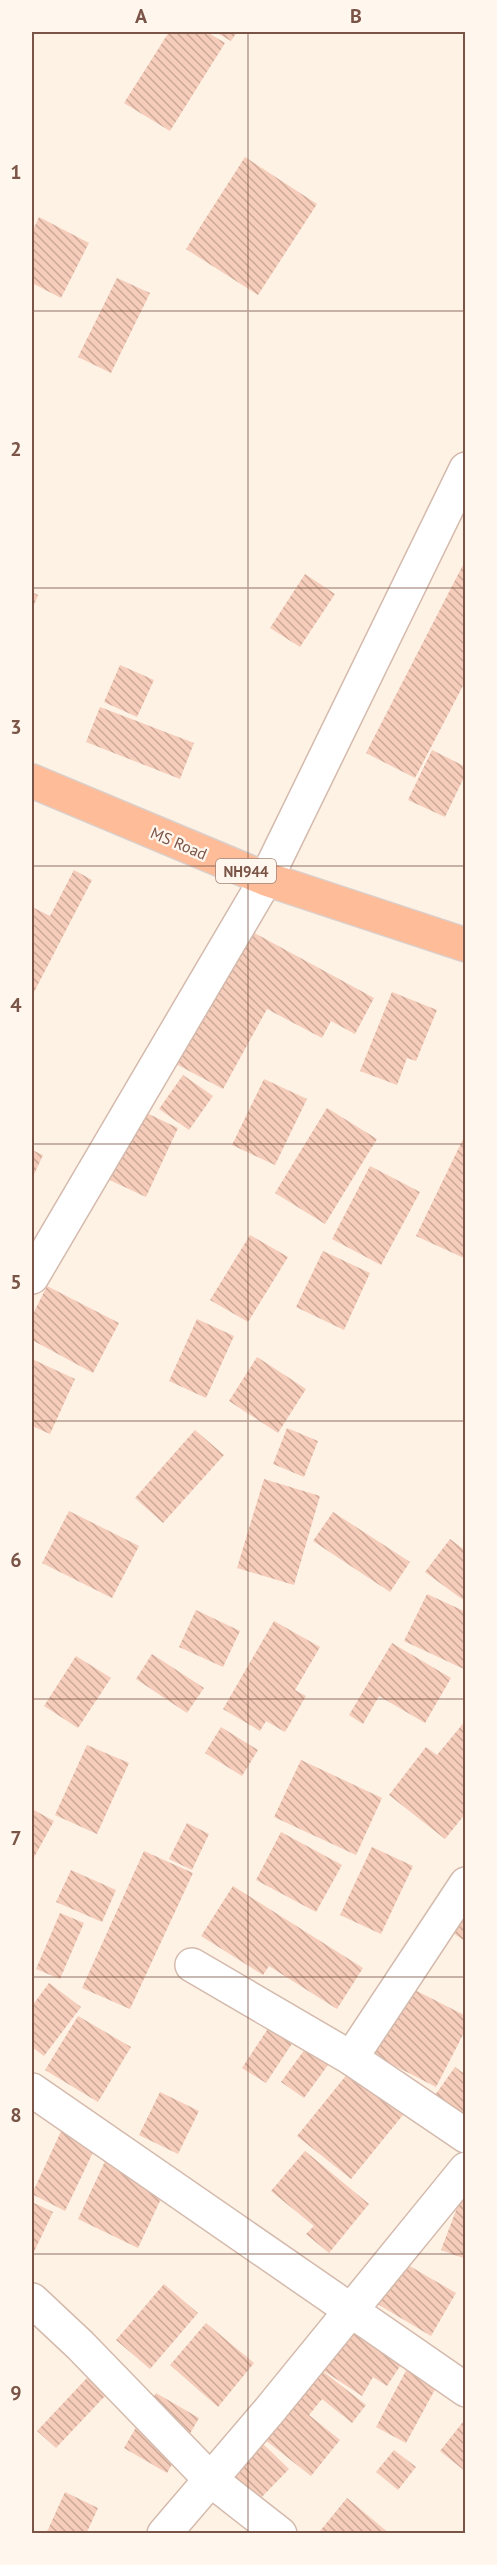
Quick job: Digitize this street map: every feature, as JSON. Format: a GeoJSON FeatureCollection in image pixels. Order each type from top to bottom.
{"type":"FeatureCollection","features":[{"type":"Feature","properties":{"kind":"highway","name":"MS Road"},"geometry":{"type":"LineString","coordinates":[[32,781],[266,879],[465,945]]}},
{"type":"Feature","properties":{"kind":"street"},"geometry":{"type":"LineString","coordinates":[[32,1277],[266,879],[465,468]]}},
{"type":"Feature","properties":{"kind":"street"},"geometry":{"type":"LineString","coordinates":[[351,2058],[465,1884]]}},
{"type":"Feature","properties":{"kind":"street"},"geometry":{"type":"LineString","coordinates":[[192,1965],[351,2058],[465,2136]]}},
{"type":"Feature","properties":{"kind":"street"},"geometry":{"type":"LineString","coordinates":[[32,2090],[465,2390]]}},
{"type":"Feature","properties":{"kind":"street"},"geometry":{"type":"LineString","coordinates":[[164,2534],[212,2480],[465,2169]]}},
{"type":"Feature","properties":{"kind":"street"},"geometry":{"type":"LineString","coordinates":[[32,2301],[80,2345],[212,2480],[279,2534]]}},
{"type":"Feature","properties":{"kind":"building"},"geometry":{"type":"Polygon","coordinates":[[[169,32],[207,32],[225,43],[170,131],[124,103],[169,32]]]}},
{"type":"Feature","properties":{"kind":"building"},"geometry":{"type":"Polygon","coordinates":[[[215,32],[237,32],[231,41],[215,32]]]}},
{"type":"Feature","properties":{"kind":"building"},"geometry":{"type":"Polygon","coordinates":[[[245,157],[317,204],[258,295],[186,249],[245,157]]]}},
{"type":"Feature","properties":{"kind":"building"},"geometry":{"type":"Polygon","coordinates":[[[39,217],[89,243],[61,298],[32,283],[32,232],[39,217]]]}},
{"type":"Feature","properties":{"kind":"building"},"geometry":{"type":"Polygon","coordinates":[[[117,278],[150,293],[111,373],[78,357],[117,278]]]}},
{"type":"Feature","properties":{"kind":"building"},"geometry":{"type":"Polygon","coordinates":[[[466,559],[466,680],[415,778],[366,753],[466,559]]]}},
{"type":"Feature","properties":{"kind":"building"},"geometry":{"type":"Polygon","coordinates":[[[305,574],[335,594],[300,647],[270,628],[305,574]]]}},
{"type":"Feature","properties":{"kind":"building"},"geometry":{"type":"Polygon","coordinates":[[[32,592],[38,595],[32,610],[32,592]]]}},
{"type":"Feature","properties":{"kind":"building"},"geometry":{"type":"Polygon","coordinates":[[[120,665],[154,680],[137,717],[104,702],[120,665]]]}},
{"type":"Feature","properties":{"kind":"building"},"geometry":{"type":"Polygon","coordinates":[[[100,707],[194,743],[180,779],[86,742],[100,707]]]}},
{"type":"Feature","properties":{"kind":"building"},"geometry":{"type":"Polygon","coordinates":[[[432,750],[466,767],[466,773],[445,817],[408,800],[432,750]]]}},
{"type":"Feature","properties":{"kind":"building"},"geometry":{"type":"Polygon","coordinates":[[[74,870],[92,880],[32,996],[32,907],[50,916],[74,870]]]}},
{"type":"Feature","properties":{"kind":"building"},"geometry":{"type":"Polygon","coordinates":[[[236,923],[374,998],[355,1034],[331,1021],[322,1038],[267,1009],[223,1089],[163,1057],[236,923]]]}},
{"type":"Feature","properties":{"kind":"building"},"geometry":{"type":"Polygon","coordinates":[[[392,992],[437,1010],[416,1061],[407,1058],[397,1085],[360,1071],[392,992]]]}},
{"type":"Feature","properties":{"kind":"building"},"geometry":{"type":"Polygon","coordinates":[[[183,1075],[213,1096],[189,1130],[159,1109],[183,1075]]]}},
{"type":"Feature","properties":{"kind":"building"},"geometry":{"type":"Polygon","coordinates":[[[264,1079],[307,1099],[275,1165],[232,1145],[264,1079]]]}},
{"type":"Feature","properties":{"kind":"building"},"geometry":{"type":"Polygon","coordinates":[[[136,1108],[178,1128],[146,1197],[103,1177],[136,1108]]]}},
{"type":"Feature","properties":{"kind":"building"},"geometry":{"type":"Polygon","coordinates":[[[327,1108],[377,1139],[325,1224],[275,1193],[327,1108]]]}},
{"type":"Feature","properties":{"kind":"building"},"geometry":{"type":"Polygon","coordinates":[[[466,1133],[466,1259],[416,1236],[466,1133]]]}},
{"type":"Feature","properties":{"kind":"building"},"geometry":{"type":"Polygon","coordinates":[[[32,1150],[43,1155],[32,1179],[32,1150]]]}},
{"type":"Feature","properties":{"kind":"building"},"geometry":{"type":"Polygon","coordinates":[[[370,1166],[420,1192],[381,1265],[332,1239],[370,1166]]]}},
{"type":"Feature","properties":{"kind":"building"},"geometry":{"type":"Polygon","coordinates":[[[250,1235],[288,1257],[248,1322],[210,1300],[250,1235]]]}},
{"type":"Feature","properties":{"kind":"building"},"geometry":{"type":"Polygon","coordinates":[[[323,1251],[370,1273],[344,1330],[296,1307],[323,1251]]]}},
{"type":"Feature","properties":{"kind":"building"},"geometry":{"type":"Polygon","coordinates":[[[47,1286],[119,1323],[93,1373],[32,1340],[32,1316],[47,1286]]]}},
{"type":"Feature","properties":{"kind":"building"},"geometry":{"type":"Polygon","coordinates":[[[197,1319],[234,1336],[206,1398],[169,1381],[197,1319]]]}},
{"type":"Feature","properties":{"kind":"building"},"geometry":{"type":"Polygon","coordinates":[[[257,1357],[306,1389],[278,1433],[229,1401],[257,1357]]]}},
{"type":"Feature","properties":{"kind":"building"},"geometry":{"type":"Polygon","coordinates":[[[32,1359],[75,1379],[50,1434],[32,1426],[32,1359]]]}},
{"type":"Feature","properties":{"kind":"building"},"geometry":{"type":"Polygon","coordinates":[[[287,1428],[318,1441],[304,1477],[273,1464],[287,1428]]]}},
{"type":"Feature","properties":{"kind":"building"},"geometry":{"type":"Polygon","coordinates":[[[195,1430],[224,1455],[163,1523],[135,1498],[195,1430]]]}},
{"type":"Feature","properties":{"kind":"building"},"geometry":{"type":"Polygon","coordinates":[[[264,1479],[320,1496],[294,1585],[237,1568],[264,1479]]]}},
{"type":"Feature","properties":{"kind":"building"},"geometry":{"type":"Polygon","coordinates":[[[69,1511],[139,1546],[112,1598],[42,1563],[69,1511]]]}},
{"type":"Feature","properties":{"kind":"building"},"geometry":{"type":"Polygon","coordinates":[[[333,1512],[410,1562],[390,1592],[313,1541],[333,1512]]]}},
{"type":"Feature","properties":{"kind":"building"},"geometry":{"type":"Polygon","coordinates":[[[450,1539],[466,1551],[466,1602],[425,1572],[450,1539]]]}},
{"type":"Feature","properties":{"kind":"building"},"geometry":{"type":"Polygon","coordinates":[[[427,1594],[466,1612],[466,1670],[404,1641],[427,1594]]]}},
{"type":"Feature","properties":{"kind":"building"},"geometry":{"type":"Polygon","coordinates":[[[196,1610],[240,1631],[223,1667],[179,1647],[196,1610]]]}},
{"type":"Feature","properties":{"kind":"building"},"geometry":{"type":"Polygon","coordinates":[[[274,1621],[320,1647],[295,1690],[306,1696],[285,1732],[266,1721],[260,1731],[223,1709],[274,1621]]]}},
{"type":"Feature","properties":{"kind":"building"},"geometry":{"type":"Polygon","coordinates":[[[392,1643],[451,1678],[425,1723],[379,1696],[363,1724],[349,1715],[392,1643]]]}},
{"type":"Feature","properties":{"kind":"building"},"geometry":{"type":"Polygon","coordinates":[[[152,1654],[204,1688],[187,1713],[136,1679],[152,1654]]]}},
{"type":"Feature","properties":{"kind":"building"},"geometry":{"type":"Polygon","coordinates":[[[76,1656],[111,1678],[78,1728],[44,1706],[76,1656]]]}},
{"type":"Feature","properties":{"kind":"building"},"geometry":{"type":"Polygon","coordinates":[[[466,1720],[466,1813],[445,1839],[389,1795],[426,1747],[437,1755],[466,1720]]]}},
{"type":"Feature","properties":{"kind":"building"},"geometry":{"type":"Polygon","coordinates":[[[221,1727],[258,1750],[242,1776],[205,1753],[221,1727]]]}},
{"type":"Feature","properties":{"kind":"building"},"geometry":{"type":"Polygon","coordinates":[[[87,1745],[129,1763],[97,1834],[55,1815],[87,1745]]]}},
{"type":"Feature","properties":{"kind":"building"},"geometry":{"type":"Polygon","coordinates":[[[301,1760],[382,1798],[356,1855],[274,1817],[301,1760]]]}},
{"type":"Feature","properties":{"kind":"building"},"geometry":{"type":"Polygon","coordinates":[[[32,1809],[54,1821],[32,1861],[32,1809]]]}},
{"type":"Feature","properties":{"kind":"building"},"geometry":{"type":"Polygon","coordinates":[[[187,1823],[209,1834],[192,1870],[169,1859],[187,1823]]]}},
{"type":"Feature","properties":{"kind":"building"},"geometry":{"type":"Polygon","coordinates":[[[281,1832],[342,1865],[316,1912],[256,1880],[281,1832]]]}},
{"type":"Feature","properties":{"kind":"building"},"geometry":{"type":"Polygon","coordinates":[[[372,1847],[413,1866],[381,1934],[340,1915],[372,1847]]]}},
{"type":"Feature","properties":{"kind":"building"},"geometry":{"type":"Polygon","coordinates":[[[144,1851],[193,1873],[130,2009],[82,1988],[144,1851]]]}},
{"type":"Feature","properties":{"kind":"building"},"geometry":{"type":"Polygon","coordinates":[[[71,1870],[116,1890],[102,1922],[56,1902],[71,1870]]]}},
{"type":"Feature","properties":{"kind":"building"},"geometry":{"type":"Polygon","coordinates":[[[233,1886],[363,1968],[337,2009],[269,1966],[263,1975],[201,1936],[233,1886]]]}},
{"type":"Feature","properties":{"kind":"building"},"geometry":{"type":"Polygon","coordinates":[[[466,1900],[466,1942],[446,1928],[466,1900]]]}},
{"type":"Feature","properties":{"kind":"building"},"geometry":{"type":"Polygon","coordinates":[[[60,1913],[84,1923],[60,1979],[36,1969],[60,1913]]]}},
{"type":"Feature","properties":{"kind":"building"},"geometry":{"type":"Polygon","coordinates":[[[49,1983],[81,2007],[44,2056],[32,2047],[32,2006],[49,1983]]]}},
{"type":"Feature","properties":{"kind":"building"},"geometry":{"type":"Polygon","coordinates":[[[407,1986],[466,2016],[466,2029],[436,2087],[372,2054],[407,1986]]]}},
{"type":"Feature","properties":{"kind":"building"},"geometry":{"type":"Polygon","coordinates":[[[78,2016],[131,2047],[98,2102],[45,2070],[78,2016]]]}},
{"type":"Feature","properties":{"kind":"building"},"geometry":{"type":"Polygon","coordinates":[[[275,2018],[299,2033],[266,2083],[242,2068],[275,2018]]]}},
{"type":"Feature","properties":{"kind":"building"},"geometry":{"type":"Polygon","coordinates":[[[305,2049],[328,2065],[304,2098],[281,2082],[305,2049]]]}},
{"type":"Feature","properties":{"kind":"building"},"geometry":{"type":"Polygon","coordinates":[[[353,2067],[407,2110],[351,2179],[297,2136],[353,2067]]]}},
{"type":"Feature","properties":{"kind":"building"},"geometry":{"type":"Polygon","coordinates":[[[455,2067],[466,2075],[466,2121],[433,2098],[455,2067]]]}},
{"type":"Feature","properties":{"kind":"building"},"geometry":{"type":"Polygon","coordinates":[[[160,2092],[199,2111],[178,2154],[139,2135],[160,2092]]]}},
{"type":"Feature","properties":{"kind":"building"},"geometry":{"type":"Polygon","coordinates":[[[63,2127],[97,2144],[65,2211],[32,2194],[63,2127]]]}},
{"type":"Feature","properties":{"kind":"building"},"geometry":{"type":"Polygon","coordinates":[[[305,2151],[369,2204],[329,2253],[306,2234],[314,2226],[271,2191],[305,2151]]]}},
{"type":"Feature","properties":{"kind":"building"},"geometry":{"type":"Polygon","coordinates":[[[107,2157],[167,2186],[138,2248],[78,2219],[107,2157]]]}},
{"type":"Feature","properties":{"kind":"building"},"geometry":{"type":"Polygon","coordinates":[[[466,2184],[466,2259],[441,2250],[466,2184]]]}},
{"type":"Feature","properties":{"kind":"building"},"geometry":{"type":"Polygon","coordinates":[[[32,2202],[53,2212],[32,2256],[32,2202]]]}},
{"type":"Feature","properties":{"kind":"building"},"geometry":{"type":"Polygon","coordinates":[[[394,2257],[456,2293],[431,2336],[369,2299],[394,2257]]]}},
{"type":"Feature","properties":{"kind":"building"},"geometry":{"type":"Polygon","coordinates":[[[164,2284],[198,2313],[150,2369],[116,2340],[164,2284]]]}},
{"type":"Feature","properties":{"kind":"building"},"geometry":{"type":"Polygon","coordinates":[[[350,2320],[406,2357],[387,2386],[373,2377],[362,2396],[318,2367],[350,2320]]]}},
{"type":"Feature","properties":{"kind":"building"},"geometry":{"type":"Polygon","coordinates":[[[206,2323],[254,2363],[218,2407],[170,2365],[206,2323]]]}},
{"type":"Feature","properties":{"kind":"building"},"geometry":{"type":"Polygon","coordinates":[[[102,2362],[121,2379],[56,2448],[37,2431],[102,2362]]]}},
{"type":"Feature","properties":{"kind":"building"},"geometry":{"type":"Polygon","coordinates":[[[408,2367],[438,2384],[406,2443],[376,2427],[408,2367]]]}},
{"type":"Feature","properties":{"kind":"building"},"geometry":{"type":"Polygon","coordinates":[[[320,2369],[366,2405],[352,2423],[322,2399],[309,2415],[340,2440],[311,2476],[264,2439],[320,2369]]]}},
{"type":"Feature","properties":{"kind":"building"},"geometry":{"type":"Polygon","coordinates":[[[156,2393],[199,2418],[167,2473],[124,2448],[156,2393]]]}},
{"type":"Feature","properties":{"kind":"building"},"geometry":{"type":"Polygon","coordinates":[[[466,2418],[466,2472],[440,2451],[466,2418]]]}},
{"type":"Feature","properties":{"kind":"building"},"geometry":{"type":"Polygon","coordinates":[[[258,2439],[289,2469],[257,2502],[226,2472],[258,2439]]]}},
{"type":"Feature","properties":{"kind":"building"},"geometry":{"type":"Polygon","coordinates":[[[394,2450],[416,2467],[398,2490],[376,2472],[394,2450]]]}},
{"type":"Feature","properties":{"kind":"building"},"geometry":{"type":"Polygon","coordinates":[[[65,2492],[98,2508],[86,2534],[46,2534],[65,2492]]]}},
{"type":"Feature","properties":{"kind":"building"},"geometry":{"type":"Polygon","coordinates":[[[347,2498],[390,2534],[323,2534],[320,2531],[347,2498]]]}}]}
